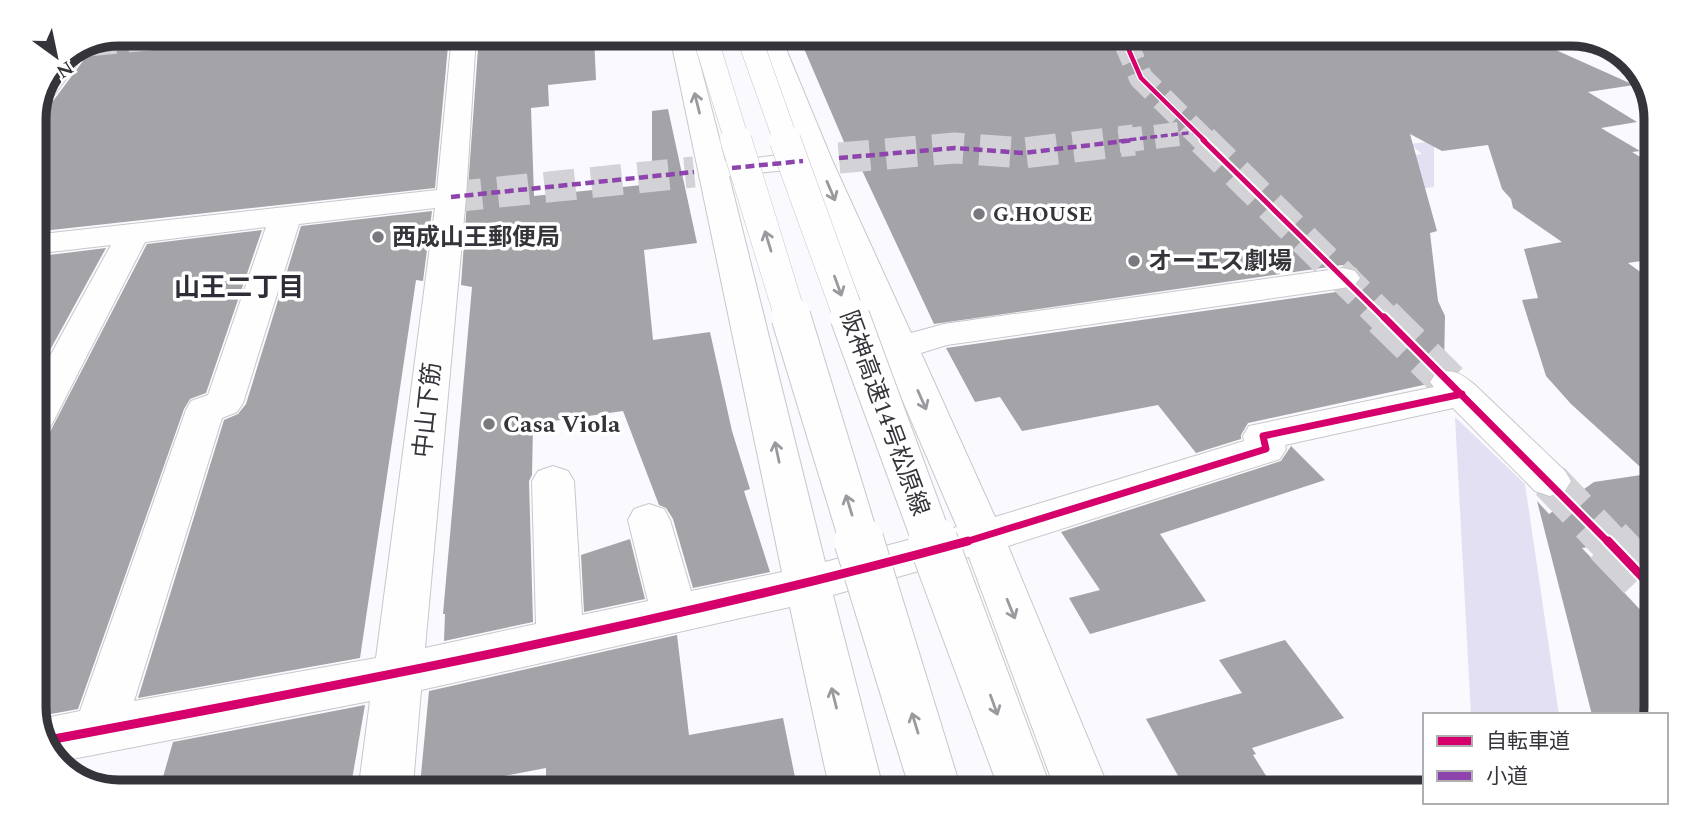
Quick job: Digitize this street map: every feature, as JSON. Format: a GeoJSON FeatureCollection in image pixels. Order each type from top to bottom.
{"type":"FeatureCollection","features":[{"type":"Feature","properties":{"kind":"main road","name":"中山下筋"},"geometry":{"type":"LineString","coordinates":[[386,780],[450,197],[463,46]]}},
{"type":"Feature","properties":{"kind":"main road"},"geometry":{"type":"LineString","coordinates":[[683,46],[714,170],[806,585],[854,780]]}},
{"type":"Feature","properties":{"kind":"main road"},"geometry":{"type":"LineString","coordinates":[[708,46],[933,780]]}},
{"type":"Feature","properties":{"kind":"main road","name":"阪神高速14号松原線"},"geometry":{"type":"LineString","coordinates":[[752,46],[809,208],[1022,780]]}},
{"type":"Feature","properties":{"kind":"main road"},"geometry":{"type":"LineString","coordinates":[[773,46],[898,348],[983,537],[1078,780]]}},
{"type":"Feature","properties":{"kind":"main road"},"geometry":{"type":"LineString","coordinates":[[732,168],[803,161]]}},
{"type":"Feature","properties":{"kind":"main road"},"geometry":{"type":"LineString","coordinates":[[46,244],[450,197]]}},
{"type":"Feature","properties":{"kind":"main road"},"geometry":{"type":"LineString","coordinates":[[99,730],[205,410],[224,404],[286,215]]}},
{"type":"Feature","properties":{"kind":"main road"},"geometry":{"type":"LineString","coordinates":[[46,399],[133,234]]}},
{"type":"Feature","properties":{"kind":"main road"},"geometry":{"type":"LineString","coordinates":[[898,348],[944,335],[1343,278]]}},
{"type":"Feature","properties":{"kind":"main road"},"geometry":{"type":"LineString","coordinates":[[53,739],[397,675],[806,585],[983,537],[1266,449],[1263,436],[1455,388],[1550,481]]}},
{"type":"Feature","properties":{"kind":"main road"},"geometry":{"type":"LineString","coordinates":[[553,481],[560,639]]}},
{"type":"Feature","properties":{"kind":"main road"},"geometry":{"type":"LineString","coordinates":[[649,520],[674,613]]}},
{"type":"Feature","properties":{"kind":"shaded area"},"geometry":{"type":"Polygon","coordinates":[[[1434,141],[1434,187],[1379,194],[1359,162],[1422,154],[1410,144],[1434,141]]]}},
{"type":"Feature","properties":{"kind":"shaded area"},"geometry":{"type":"Polygon","coordinates":[[[1455,417],[1525,484],[1559,713],[1471,713],[1455,417]]]}},
{"type":"Feature","properties":{"kind":"building"},"geometry":{"type":"Polygon","coordinates":[[[448,46],[435,188],[46,231],[46,114],[48,102],[53,101],[60,91],[91,91],[91,51],[105,47],[448,46]]]}},
{"type":"Feature","properties":{"kind":"building"},"geometry":{"type":"Polygon","coordinates":[[[478,46],[594,46],[596,80],[548,85],[549,106],[531,108],[534,196],[652,184],[652,111],[668,109],[697,243],[644,250],[653,340],[710,332],[732,431],[750,489],[744,491],[770,572],[693,588],[673,519],[666,508],[659,505],[623,411],[533,424],[532,475],[529,481],[533,622],[444,641],[443,614],[472,287],[461,285],[478,46]]]}},
{"type":"Feature","properties":{"kind":"building"},"geometry":{"type":"Polygon","coordinates":[[[803,46],[1547,46],[1634,85],[1588,92],[1637,122],[1601,128],[1640,151],[1632,152],[1643,159],[1643,261],[1628,263],[1643,274],[1644,470],[1571,404],[1546,376],[1522,300],[1538,298],[1524,249],[1562,242],[1513,208],[1511,199],[1502,189],[1488,145],[1442,151],[1410,134],[1437,231],[1430,233],[1438,301],[1445,316],[1444,369],[1434,372],[1428,384],[1248,423],[1241,439],[1196,453],[1158,405],[1022,431],[1000,397],[975,402],[946,348],[1343,291],[1357,287],[1362,276],[1356,268],[1343,265],[934,324],[852,149],[847,149],[803,46]]]}},
{"type":"Feature","properties":{"kind":"building"},"geometry":{"type":"Polygon","coordinates":[[[432,211],[423,281],[416,280],[360,658],[138,698],[224,420],[238,414],[246,404],[301,226],[432,211]]]}},
{"type":"Feature","properties":{"kind":"building"},"geometry":{"type":"Polygon","coordinates":[[[262,230],[206,393],[190,399],[184,409],[78,709],[46,715],[46,433],[50,432],[147,244],[262,230]]]}},
{"type":"Feature","properties":{"kind":"building"},"geometry":{"type":"Polygon","coordinates":[[[106,248],[46,357],[46,255],[106,248]]]}},
{"type":"Feature","properties":{"kind":"building"},"geometry":{"type":"Polygon","coordinates":[[[1291,446],[1325,480],[1160,534],[1206,601],[1090,634],[1069,598],[1100,590],[1061,532],[1281,461],[1291,446]]]}},
{"type":"Feature","properties":{"kind":"building"},"geometry":{"type":"Polygon","coordinates":[[[1644,475],[1644,538],[1582,548],[1644,614],[1643,713],[1591,713],[1537,501],[1549,514],[1594,482],[1644,475]]]}},
{"type":"Feature","properties":{"kind":"building"},"geometry":{"type":"Polygon","coordinates":[[[630,539],[645,599],[584,612],[581,555],[630,539]]]}},
{"type":"Feature","properties":{"kind":"building"},"geometry":{"type":"Polygon","coordinates":[[[677,635],[689,735],[783,718],[796,780],[546,780],[546,768],[482,780],[420,780],[429,691],[677,635]]]}},
{"type":"Feature","properties":{"kind":"building"},"geometry":{"type":"Polygon","coordinates":[[[1285,640],[1344,718],[1252,748],[1256,754],[1253,755],[1269,780],[1180,780],[1146,719],[1242,693],[1219,660],[1285,640]]]}},
{"type":"Feature","properties":{"kind":"building"},"geometry":{"type":"Polygon","coordinates":[[[365,705],[352,780],[162,780],[173,742],[365,705]]]}},
{"type":"Feature","properties":{"kind":"tunnel"},"geometry":{"type":"LineString","coordinates":[[1127,46],[1141,78],[1196,132]]}},
{"type":"Feature","properties":{"kind":"tunnel"},"geometry":{"type":"LineString","coordinates":[[1119,141],[1196,132]]}},
{"type":"Feature","properties":{"kind":"tunnel"},"geometry":{"type":"LineString","coordinates":[[1196,132],[1205,141]]}},
{"type":"Feature","properties":{"kind":"tunnel"},"geometry":{"type":"LineString","coordinates":[[839,158],[955,148],[1023,153],[1134,140]]}},
{"type":"Feature","properties":{"kind":"tunnel"},"geometry":{"type":"LineString","coordinates":[[1203,140],[1385,319]]}},
{"type":"Feature","properties":{"kind":"tunnel"},"geometry":{"type":"LineString","coordinates":[[451,197],[694,172]]}},
{"type":"Feature","properties":{"kind":"tunnel"},"geometry":{"type":"LineString","coordinates":[[1383,317],[1449,382]]}},
{"type":"Feature","properties":{"kind":"tunnel"},"geometry":{"type":"LineString","coordinates":[[1550,481],[1609,543]]}},
{"type":"Feature","properties":{"kind":"tunnel"},"geometry":{"type":"LineString","coordinates":[[1608,541],[1644,579]]}},
{"type":"Feature","properties":{"kind":"marked path"},"geometry":{"type":"LineString","coordinates":[[839,158],[955,148],[1023,153],[1196,132]]}},
{"type":"Feature","properties":{"kind":"marked path"},"geometry":{"type":"LineString","coordinates":[[732,168],[803,161]]}},
{"type":"Feature","properties":{"kind":"marked path"},"geometry":{"type":"LineString","coordinates":[[451,197],[694,172]]}},
{"type":"Feature","properties":{"kind":"cycle path"},"geometry":{"type":"LineString","coordinates":[[1127,46],[1141,78],[1550,481],[1644,579]]}},
{"type":"Feature","properties":{"kind":"cycle path"},"geometry":{"type":"LineString","coordinates":[[53,739],[397,675],[806,585],[983,537],[1266,449],[1263,436],[1462,394]]}},
{"type":"Feature","properties":{"kind":"place","name":"G.HOUSE"},"geometry":{"type":"Point","coordinates":[979,214]}},
{"type":"Feature","properties":{"kind":"place","name":"西成山王郵便局"},"geometry":{"type":"Point","coordinates":[378,237]}},
{"type":"Feature","properties":{"kind":"place","name":"オーエス劇場"},"geometry":{"type":"Point","coordinates":[1134,261]}},
{"type":"Feature","properties":{"kind":"place","name":"Casa Viola"},"geometry":{"type":"Point","coordinates":[489,424]}},
{"type":"Feature","properties":{"kind":"district","name":"山王二丁目"},"geometry":{"type":"Point","coordinates":[239,287]}}]}
